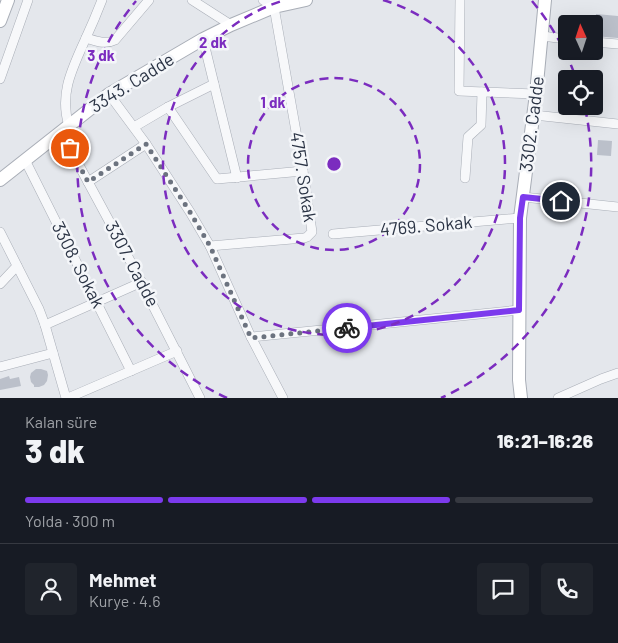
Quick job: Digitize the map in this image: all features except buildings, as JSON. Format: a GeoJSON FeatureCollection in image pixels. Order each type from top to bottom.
{"type":"FeatureCollection","features":[{"type":"Feature","properties":{"kind":"street"},"geometry":{"type":"LineString","coordinates":[[0,21],[8,0],[27,3],[0,79]]}},
{"type":"Feature","properties":{"kind":"street","name":"3307. Cadde"},"geometry":{"type":"LineString","coordinates":[[102,0],[68,80],[64,109],[65,129],[88,182],[142,282],[200,398]]}},
{"type":"Feature","properties":{"kind":"street"},"geometry":{"type":"LineString","coordinates":[[86,38],[103,43],[115,40],[149,0]]}},
{"type":"Feature","properties":{"kind":"street"},"geometry":{"type":"LineString","coordinates":[[192,0],[231,25]]}},
{"type":"Feature","properties":{"kind":"street","name":"3343. Cadde"},"geometry":{"type":"LineString","coordinates":[[0,180],[109,94],[270,2],[306,0]]}},
{"type":"Feature","properties":{"kind":"street"},"geometry":{"type":"LineString","coordinates":[[460,0],[459,91],[536,94]]}},
{"type":"Feature","properties":{"kind":"street","name":"3302. Cadde"},"geometry":{"type":"LineString","coordinates":[[521,398],[519,380],[520,218],[534,115],[545,0]]}},
{"type":"Feature","properties":{"kind":"street","name":"4757. Sokak"},"geometry":{"type":"LineString","coordinates":[[210,246],[304,238],[312,232],[303,172],[270,2]]}},
{"type":"Feature","properties":{"kind":"street"},"geometry":{"type":"LineString","coordinates":[[542,36],[558,38]]}},
{"type":"Feature","properties":{"kind":"street"},"geometry":{"type":"LineString","coordinates":[[203,39],[237,178]]}},
{"type":"Feature","properties":{"kind":"street"},"geometry":{"type":"LineString","coordinates":[[603,43],[618,44]]}},
{"type":"Feature","properties":{"kind":"street"},"geometry":{"type":"LineString","coordinates":[[134,127],[168,107],[214,84]]}},
{"type":"Feature","properties":{"kind":"street"},"geometry":{"type":"LineString","coordinates":[[465,178],[468,137],[480,125],[482,92]]}},
{"type":"Feature","properties":{"kind":"street"},"geometry":{"type":"LineString","coordinates":[[109,94],[146,144],[210,246],[251,338],[283,398]]}},
{"type":"Feature","properties":{"kind":"street"},"geometry":{"type":"LineString","coordinates":[[168,107],[216,179],[303,172]]}},
{"type":"Feature","properties":{"kind":"street"},"geometry":{"type":"LineString","coordinates":[[534,115],[618,124]]}},
{"type":"Feature","properties":{"kind":"street"},"geometry":{"type":"LineString","coordinates":[[88,182],[146,144]]}},
{"type":"Feature","properties":{"kind":"street","name":"3308. Sokak"},"geometry":{"type":"LineString","coordinates":[[25,160],[131,371]]}},
{"type":"Feature","properties":{"kind":"street"},"geometry":{"type":"LineString","coordinates":[[523,197],[618,208]]}},
{"type":"Feature","properties":{"kind":"street","name":"4769. Sokak"},"geometry":{"type":"LineString","coordinates":[[332,234],[520,218]]}},
{"type":"Feature","properties":{"kind":"street"},"geometry":{"type":"LineString","coordinates":[[0,232],[45,325],[67,398],[177,351]]}},
{"type":"Feature","properties":{"kind":"street"},"geometry":{"type":"LineString","coordinates":[[0,284],[18,266]]}},
{"type":"Feature","properties":{"kind":"street"},"geometry":{"type":"LineString","coordinates":[[45,325],[142,282]]}},
{"type":"Feature","properties":{"kind":"street"},"geometry":{"type":"LineString","coordinates":[[251,338],[519,310]]}},
{"type":"Feature","properties":{"kind":"street"},"geometry":{"type":"LineString","coordinates":[[0,367],[53,353]]}},
{"type":"Feature","properties":{"kind":"street"},"geometry":{"type":"LineString","coordinates":[[558,398],[601,379],[618,374]]}},
{"type":"Feature","properties":{"kind":"way so far"},"geometry":{"type":"LineString","coordinates":[[70,148],[88,182],[146,144],[210,246],[251,338],[347,328]]}},
{"type":"Feature","properties":{"kind":"route"},"geometry":{"type":"LineString","coordinates":[[347,328],[519,310],[520,218],[523,197],[561,201]]}}]}
